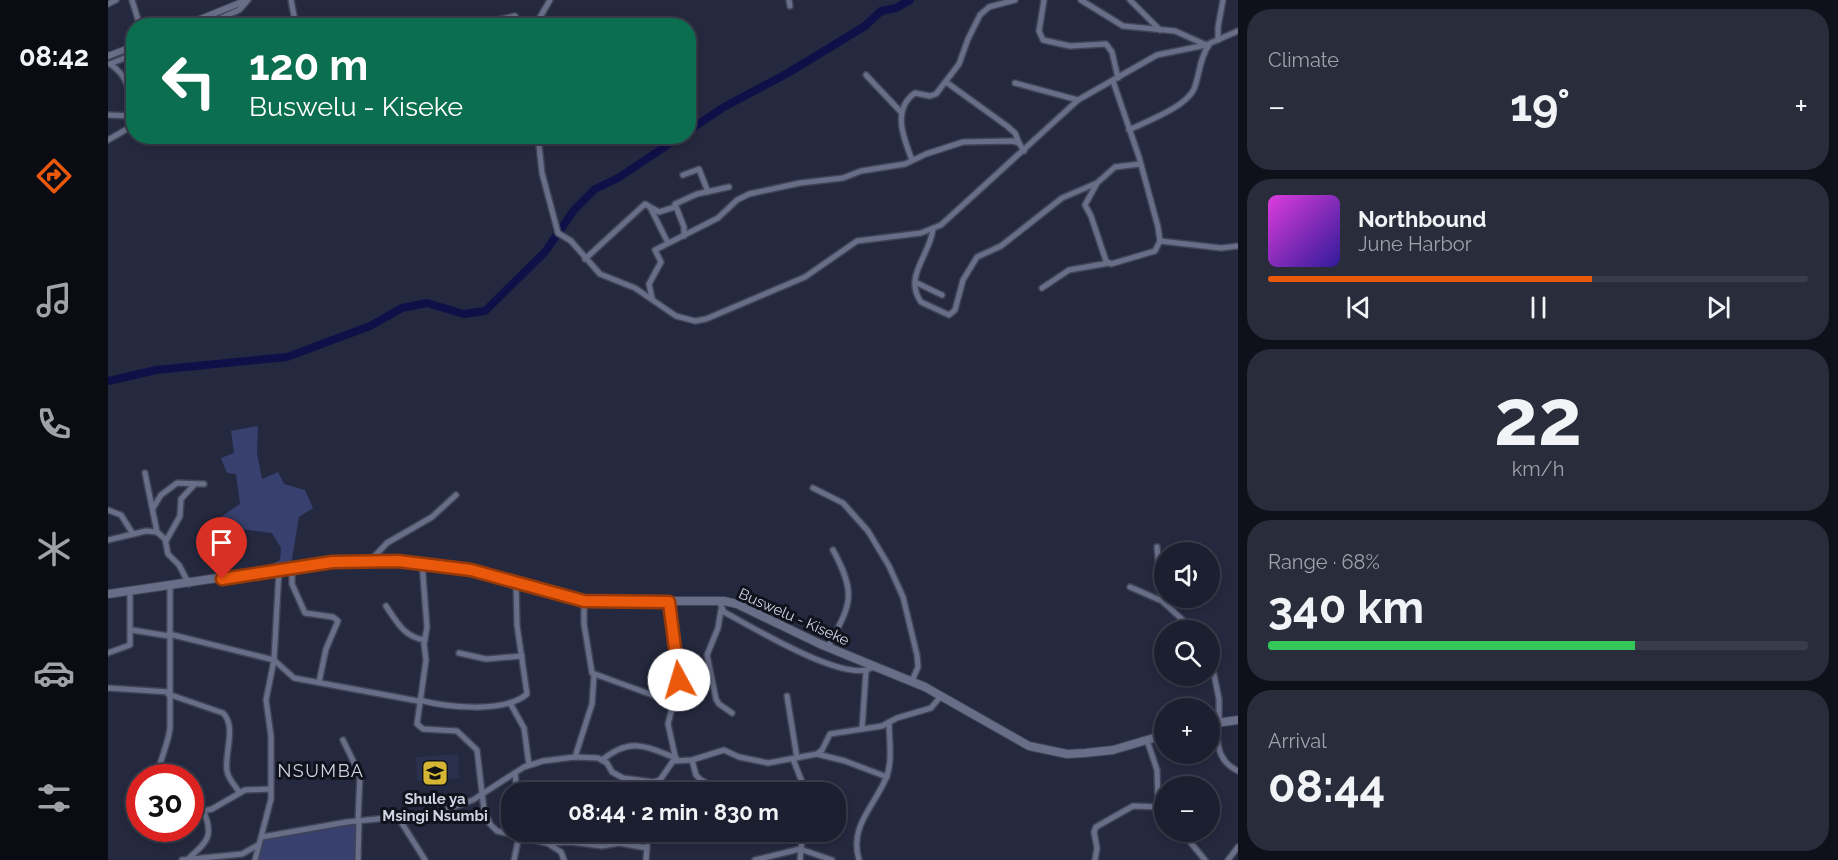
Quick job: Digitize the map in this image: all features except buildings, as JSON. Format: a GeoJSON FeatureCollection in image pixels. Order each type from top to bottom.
{"type":"FeatureCollection","features":[{"type":"Feature","properties":{"kind":"main road","name":"Buswelu - Kiseke"},"geometry":{"type":"LineString","coordinates":[[108,594],[189,584],[292,567],[370,561],[422,562],[471,570],[584,601],[719,601],[737,604],[870,668],[912,681],[1029,746],[1067,754],[1113,750],[1154,738]]}},
{"type":"Feature","properties":{"kind":"main road"},"geometry":{"type":"LineString","coordinates":[[1220,722],[1238,720]]}},
{"type":"Feature","properties":{"kind":"street"},"geometry":{"type":"LineString","coordinates":[[108,4],[116,0]]}},
{"type":"Feature","properties":{"kind":"street"},"geometry":{"type":"LineString","coordinates":[[132,0],[138,18]]}},
{"type":"Feature","properties":{"kind":"street"},"geometry":{"type":"LineString","coordinates":[[203,18],[247,0]]}},
{"type":"Feature","properties":{"kind":"street"},"geometry":{"type":"LineString","coordinates":[[221,18],[239,10],[247,0]]}},
{"type":"Feature","properties":{"kind":"street"},"geometry":{"type":"LineString","coordinates":[[291,0],[294,18]]}},
{"type":"Feature","properties":{"kind":"street"},"geometry":{"type":"LineString","coordinates":[[540,18],[550,0]]}},
{"type":"Feature","properties":{"kind":"street"},"geometry":{"type":"LineString","coordinates":[[912,160],[903,136],[902,112],[905,102],[913,93],[933,96],[959,64],[968,39],[981,15],[989,8],[1015,0]]}},
{"type":"Feature","properties":{"kind":"street"},"geometry":{"type":"LineString","coordinates":[[1044,0],[1039,31],[1043,40],[1070,46],[1106,44],[1112,52],[1115,80],[1160,241]]}},
{"type":"Feature","properties":{"kind":"street"},"geometry":{"type":"LineString","coordinates":[[1081,0],[1124,26],[1174,31],[1208,44]]}},
{"type":"Feature","properties":{"kind":"street"},"geometry":{"type":"LineString","coordinates":[[1130,0],[1160,30]]}},
{"type":"Feature","properties":{"kind":"street"},"geometry":{"type":"LineString","coordinates":[[1218,40],[1223,0]]}},
{"type":"Feature","properties":{"kind":"street"},"geometry":{"type":"LineString","coordinates":[[539,144],[542,173],[555,228],[571,241],[600,274],[635,288],[676,316],[686,320],[706,319],[805,277],[857,240],[900,237],[933,229],[958,211],[1078,100],[1157,55],[1208,44],[1238,31]]}},
{"type":"Feature","properties":{"kind":"street"},"geometry":{"type":"LineString","coordinates":[[1130,130],[1188,98],[1194,88],[1201,57],[1208,44]]}},
{"type":"Feature","properties":{"kind":"street"},"geometry":{"type":"LineString","coordinates":[[108,56],[126,49]]}},
{"type":"Feature","properties":{"kind":"street"},"geometry":{"type":"LineString","coordinates":[[126,57],[109,64],[126,78]]}},
{"type":"Feature","properties":{"kind":"street"},"geometry":{"type":"LineString","coordinates":[[866,75],[902,112]]}},
{"type":"Feature","properties":{"kind":"street"},"geometry":{"type":"LineString","coordinates":[[946,82],[1015,133],[1024,151]]}},
{"type":"Feature","properties":{"kind":"street"},"geometry":{"type":"LineString","coordinates":[[1014,83],[1078,100]]}},
{"type":"Feature","properties":{"kind":"street"},"geometry":{"type":"LineString","coordinates":[[108,115],[126,116]]}},
{"type":"Feature","properties":{"kind":"street"},"geometry":{"type":"LineString","coordinates":[[108,140],[126,130]]}},
{"type":"Feature","properties":{"kind":"street"},"geometry":{"type":"LineString","coordinates":[[652,298],[649,284],[661,262],[654,251],[718,218],[749,194],[800,183],[843,178],[861,171],[905,165],[912,160],[963,142],[1003,140],[1019,143]]}},
{"type":"Feature","properties":{"kind":"street"},"geometry":{"type":"LineString","coordinates":[[1109,263],[1103,256],[1091,216],[1084,205],[1097,183],[1115,167],[1140,164]]}},
{"type":"Feature","properties":{"kind":"street"},"geometry":{"type":"LineString","coordinates":[[683,175],[699,170],[708,192]]}},
{"type":"Feature","properties":{"kind":"street"},"geometry":{"type":"LineString","coordinates":[[933,229],[930,246],[914,276],[915,282],[921,302],[945,315],[952,314],[963,280],[977,257],[1001,246],[1062,198],[1097,183]]}},
{"type":"Feature","properties":{"kind":"street"},"geometry":{"type":"LineString","coordinates":[[585,259],[645,204],[659,212],[675,207],[676,203],[729,187]]}},
{"type":"Feature","properties":{"kind":"street"},"geometry":{"type":"LineString","coordinates":[[650,207],[668,243]]}},
{"type":"Feature","properties":{"kind":"street"},"geometry":{"type":"LineString","coordinates":[[675,207],[684,227],[684,236]]}},
{"type":"Feature","properties":{"kind":"street"},"geometry":{"type":"LineString","coordinates":[[1160,241],[1221,248],[1238,246]]}},
{"type":"Feature","properties":{"kind":"street"},"geometry":{"type":"LineString","coordinates":[[1042,288],[1072,268],[1109,263],[1152,252],[1160,241]]}},
{"type":"Feature","properties":{"kind":"street"},"geometry":{"type":"LineString","coordinates":[[915,282],[942,294]]}},
{"type":"Feature","properties":{"kind":"street"},"geometry":{"type":"LineString","coordinates":[[145,473],[158,532],[166,541],[168,554],[179,565],[189,584]]}},
{"type":"Feature","properties":{"kind":"street"},"geometry":{"type":"LineString","coordinates":[[153,508],[161,495],[177,483],[204,484]]}},
{"type":"Feature","properties":{"kind":"street"},"geometry":{"type":"LineString","coordinates":[[166,541],[180,516],[182,498],[194,485]]}},
{"type":"Feature","properties":{"kind":"street"},"geometry":{"type":"LineString","coordinates":[[813,488],[843,503],[868,531],[889,566],[903,597],[918,655],[918,668],[912,681]]}},
{"type":"Feature","properties":{"kind":"street"},"geometry":{"type":"LineString","coordinates":[[370,561],[387,543],[432,517],[456,495]]}},
{"type":"Feature","properties":{"kind":"street"},"geometry":{"type":"LineString","coordinates":[[108,510],[121,515],[133,534]]}},
{"type":"Feature","properties":{"kind":"street"},"geometry":{"type":"LineString","coordinates":[[108,540],[133,534],[158,532]]}},
{"type":"Feature","properties":{"kind":"street"},"geometry":{"type":"LineString","coordinates":[[828,647],[844,616],[850,596],[849,585],[833,550]]}},
{"type":"Feature","properties":{"kind":"street"},"geometry":{"type":"LineString","coordinates":[[422,562],[427,605],[426,660],[416,719],[419,727],[457,731],[477,750],[481,795],[493,828],[501,830]]}},
{"type":"Feature","properties":{"kind":"street"},"geometry":{"type":"LineString","coordinates":[[292,567],[292,584],[305,613],[333,617],[338,621],[326,649],[319,682]]}},
{"type":"Feature","properties":{"kind":"street"},"geometry":{"type":"LineString","coordinates":[[242,854],[253,860],[262,837],[272,789],[271,736],[266,700],[274,660],[279,570]]}},
{"type":"Feature","properties":{"kind":"street"},"geometry":{"type":"LineString","coordinates":[[132,630],[169,635],[274,660],[294,678],[449,706],[510,703],[525,696],[528,692],[517,625],[516,582]]}},
{"type":"Feature","properties":{"kind":"street"},"geometry":{"type":"LineString","coordinates":[[159,764],[169,736],[170,586]]}},
{"type":"Feature","properties":{"kind":"street"},"geometry":{"type":"LineString","coordinates":[[1130,587],[1154,598]]}},
{"type":"Feature","properties":{"kind":"street"},"geometry":{"type":"LineString","coordinates":[[108,653],[130,645],[132,630],[130,590]]}},
{"type":"Feature","properties":{"kind":"street"},"geometry":{"type":"LineString","coordinates":[[575,757],[592,704],[594,675],[588,658],[584,601]]}},
{"type":"Feature","properties":{"kind":"street"},"geometry":{"type":"LineString","coordinates":[[719,601],[722,610],[718,628],[707,655],[716,699],[732,713]]}},
{"type":"Feature","properties":{"kind":"street"},"geometry":{"type":"LineString","coordinates":[[669,602],[679,680],[668,724],[676,759]]}},
{"type":"Feature","properties":{"kind":"street"},"geometry":{"type":"LineString","coordinates":[[386,606],[404,632],[415,639],[425,640]]}},
{"type":"Feature","properties":{"kind":"street"},"geometry":{"type":"LineString","coordinates":[[1170,608],[1184,620]]}},
{"type":"Feature","properties":{"kind":"street"},"geometry":{"type":"LineString","coordinates":[[722,610],[801,654],[843,669],[870,668],[862,729]]}},
{"type":"Feature","properties":{"kind":"street"},"geometry":{"type":"LineString","coordinates":[[459,653],[486,659],[522,656]]}},
{"type":"Feature","properties":{"kind":"street"},"geometry":{"type":"LineString","coordinates":[[594,675],[658,698],[675,700]]}},
{"type":"Feature","properties":{"kind":"street"},"geometry":{"type":"LineString","coordinates":[[108,688],[169,693],[223,713],[227,717],[230,729],[227,770],[239,792]]}},
{"type":"Feature","properties":{"kind":"street"},"geometry":{"type":"LineString","coordinates":[[788,696],[795,758],[803,782]]}},
{"type":"Feature","properties":{"kind":"street"},"geometry":{"type":"LineString","coordinates":[[817,754],[822,750],[830,734],[882,726],[931,708],[941,696]]}},
{"type":"Feature","properties":{"kind":"street"},"geometry":{"type":"LineString","coordinates":[[510,703],[524,728],[529,765]]}},
{"type":"Feature","properties":{"kind":"street"},"geometry":{"type":"LineString","coordinates":[[859,860],[856,844],[859,826],[887,777],[889,722]]}},
{"type":"Feature","properties":{"kind":"street"},"geometry":{"type":"LineString","coordinates":[[343,740],[360,775],[358,860]]}},
{"type":"Feature","properties":{"kind":"street"},"geometry":{"type":"LineString","coordinates":[[1147,740],[1156,776]]}},
{"type":"Feature","properties":{"kind":"street"},"geometry":{"type":"LineString","coordinates":[[262,837],[359,820],[437,813],[481,795],[529,765],[575,757],[602,760],[619,748],[631,744],[676,759],[692,760],[724,750],[759,763],[772,764],[817,754],[845,761],[887,777]]}},
{"type":"Feature","properties":{"kind":"street"},"geometry":{"type":"LineString","coordinates":[[1220,753],[1227,765],[1238,771]]}},
{"type":"Feature","properties":{"kind":"street"},"geometry":{"type":"LineString","coordinates":[[602,760],[612,772],[623,778],[653,782],[660,780],[676,759]]}},
{"type":"Feature","properties":{"kind":"street"},"geometry":{"type":"LineString","coordinates":[[692,760],[701,780],[705,782]]}},
{"type":"Feature","properties":{"kind":"street"},"geometry":{"type":"LineString","coordinates":[[515,773],[516,782]]}},
{"type":"Feature","properties":{"kind":"street"},"geometry":{"type":"LineString","coordinates":[[204,841],[208,837],[209,826],[204,812],[239,792],[272,789]]}},
{"type":"Feature","properties":{"kind":"street"},"geometry":{"type":"LineString","coordinates":[[1095,860],[1097,848],[1094,832],[1096,827],[1133,806],[1154,807]]}},
{"type":"Feature","properties":{"kind":"street"},"geometry":{"type":"LineString","coordinates":[[398,817],[425,860]]}},
{"type":"Feature","properties":{"kind":"street"},"geometry":{"type":"LineString","coordinates":[[186,860],[203,842]]}},
{"type":"Feature","properties":{"kind":"street"},"geometry":{"type":"LineString","coordinates":[[514,860],[517,842]]}},
{"type":"Feature","properties":{"kind":"street"},"geometry":{"type":"LineString","coordinates":[[544,842],[561,852],[564,860]]}},
{"type":"Feature","properties":{"kind":"street"},"geometry":{"type":"LineString","coordinates":[[547,843],[571,842],[602,846],[619,843],[647,848]]}},
{"type":"Feature","properties":{"kind":"street"},"geometry":{"type":"LineString","coordinates":[[645,860],[647,842]]}},
{"type":"Feature","properties":{"kind":"street"},"geometry":{"type":"LineString","coordinates":[[800,860],[801,842]]}},
{"type":"Feature","properties":{"kind":"street"},"geometry":{"type":"LineString","coordinates":[[1190,842],[1205,860]]}},
{"type":"Feature","properties":{"kind":"street"},"geometry":{"type":"LineString","coordinates":[[186,860],[242,854],[259,844]]}},
{"type":"Feature","properties":{"kind":"street"},"geometry":{"type":"LineString","coordinates":[[1228,860],[1238,847]]}},
{"type":"Feature","properties":{"kind":"street"},"geometry":{"type":"LineString","coordinates":[[755,860],[800,849],[832,860]]}},
{"type":"Feature","properties":{"kind":"shaded area"},"geometry":{"type":"Polygon","coordinates":[[[258,426],[257,453],[262,479],[278,472],[284,484],[305,490],[313,508],[299,517],[290,571],[269,576],[267,566],[280,560],[281,548],[272,533],[233,528],[222,516],[240,504],[236,474],[227,473],[221,458],[234,453],[231,431],[258,426]]]}},
{"type":"Feature","properties":{"kind":"shaded area"},"geometry":{"type":"Polygon","coordinates":[[[458,754],[459,778],[417,781],[416,757],[458,754]]]}},
{"type":"Feature","properties":{"kind":"shaded area"},"geometry":{"type":"Polygon","coordinates":[[[358,823],[358,860],[255,860],[262,836],[332,828],[358,823]]]}},
{"type":"Feature","properties":{"kind":"waterway"},"geometry":{"type":"LineString","coordinates":[[696,126],[724,107],[788,73],[865,26],[881,11],[896,8],[910,0]]}},
{"type":"Feature","properties":{"kind":"waterway"},"geometry":{"type":"LineString","coordinates":[[108,381],[156,370],[287,357],[370,326],[402,308],[427,303],[464,314],[485,311],[545,252],[574,210],[595,189],[618,178],[669,144]]}},
{"type":"Feature","properties":{"kind":"place","name":"Shule ya Msingi Nsumbi"},"geometry":{"type":"Point","coordinates":[435,773]}},
{"type":"Feature","properties":{"kind":"district","name":"NSUMBA"},"geometry":{"type":"Point","coordinates":[321,770]}},
{"type":"Feature","properties":{"kind":"route"},"geometry":{"type":"LineString","coordinates":[[222,579],[332,562],[375,560],[422,562],[471,570],[584,601],[669,602],[679,680]]}}]}
